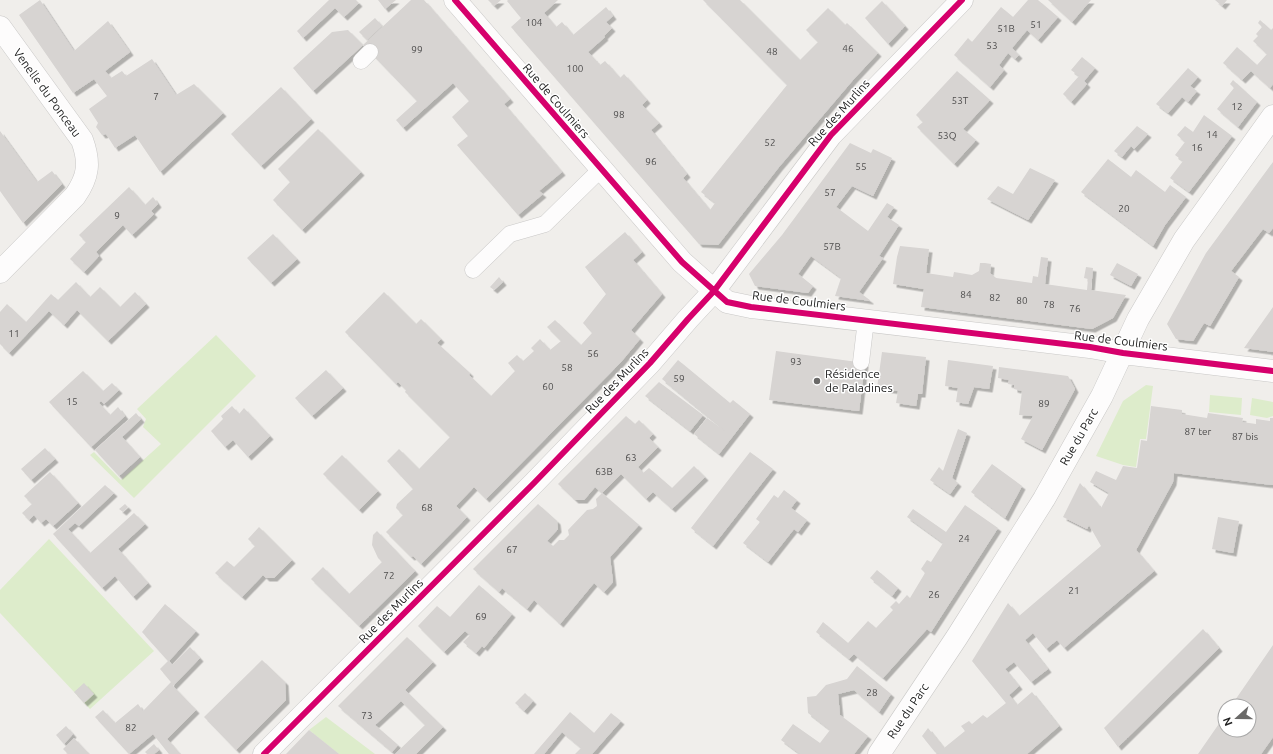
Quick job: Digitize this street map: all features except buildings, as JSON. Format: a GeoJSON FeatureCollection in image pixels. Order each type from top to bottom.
{"type":"FeatureCollection","features":[{"type":"Feature","properties":{"kind":"street","name":"Rue de Coulmiers"},"geometry":{"type":"LineString","coordinates":[[454,0],[682,262],[727,302],[751,307],[1090,347],[1123,353],[1273,371]]}},
{"type":"Feature","properties":{"kind":"street","name":"Rue des Murlins"},"geometry":{"type":"LineString","coordinates":[[264,754],[534,483],[639,375],[714,291],[831,135],[962,0]]}},
{"type":"Feature","properties":{"kind":"street","name":"Venelle du Ponceau"},"geometry":{"type":"LineString","coordinates":[[0,27],[82,140],[87,155],[87,171],[83,184],[75,196],[0,272]]}},
{"type":"Feature","properties":{"kind":"street","name":"Rue du Parc"},"geometry":{"type":"LineString","coordinates":[[879,754],[957,637],[1044,499],[1099,402],[1138,319],[1184,240],[1273,116]]}},
{"type":"Feature","properties":{"kind":"lane"},"geometry":{"type":"LineString","coordinates":[[473,270],[510,234],[545,224],[601,169]]}},
{"type":"Feature","properties":{"kind":"lane"},"geometry":{"type":"LineString","coordinates":[[861,362],[866,320]]}},
{"type":"Feature","properties":{"kind":"green space"},"geometry":{"type":"Polygon","coordinates":[[[216,335],[256,376],[134,498],[90,455],[94,452],[121,480],[161,444],[143,427],[146,419],[137,409],[216,335]]]}},
{"type":"Feature","properties":{"kind":"green space"},"geometry":{"type":"Polygon","coordinates":[[[1146,385],[1153,386],[1146,439],[1140,439],[1136,467],[1123,465],[1096,456],[1123,401],[1146,385]]]}},
{"type":"Feature","properties":{"kind":"green space"},"geometry":{"type":"Polygon","coordinates":[[[1210,395],[1242,398],[1241,415],[1209,412],[1210,395]]]}},
{"type":"Feature","properties":{"kind":"green space"},"geometry":{"type":"Polygon","coordinates":[[[1252,398],[1273,402],[1273,416],[1267,418],[1250,415],[1252,398]]]}},
{"type":"Feature","properties":{"kind":"green space"},"geometry":{"type":"Polygon","coordinates":[[[49,539],[154,651],[90,709],[0,613],[0,590],[49,539]]]}},
{"type":"Feature","properties":{"kind":"green space"},"geometry":{"type":"Polygon","coordinates":[[[326,717],[375,754],[339,754],[309,730],[326,717]]]}},
{"type":"Feature","properties":{"kind":"cycle path"},"geometry":{"type":"LineString","coordinates":[[455,0],[682,262],[727,302],[751,307],[1090,347],[1123,353],[1273,371]]}},
{"type":"Feature","properties":{"kind":"cycle path"},"geometry":{"type":"LineString","coordinates":[[264,754],[534,483],[650,363],[714,291],[831,135],[962,0]]}},
{"type":"Feature","properties":{"kind":"place","name":"Résidence de Paladines"},"geometry":{"type":"Point","coordinates":[817,381]}}]}
